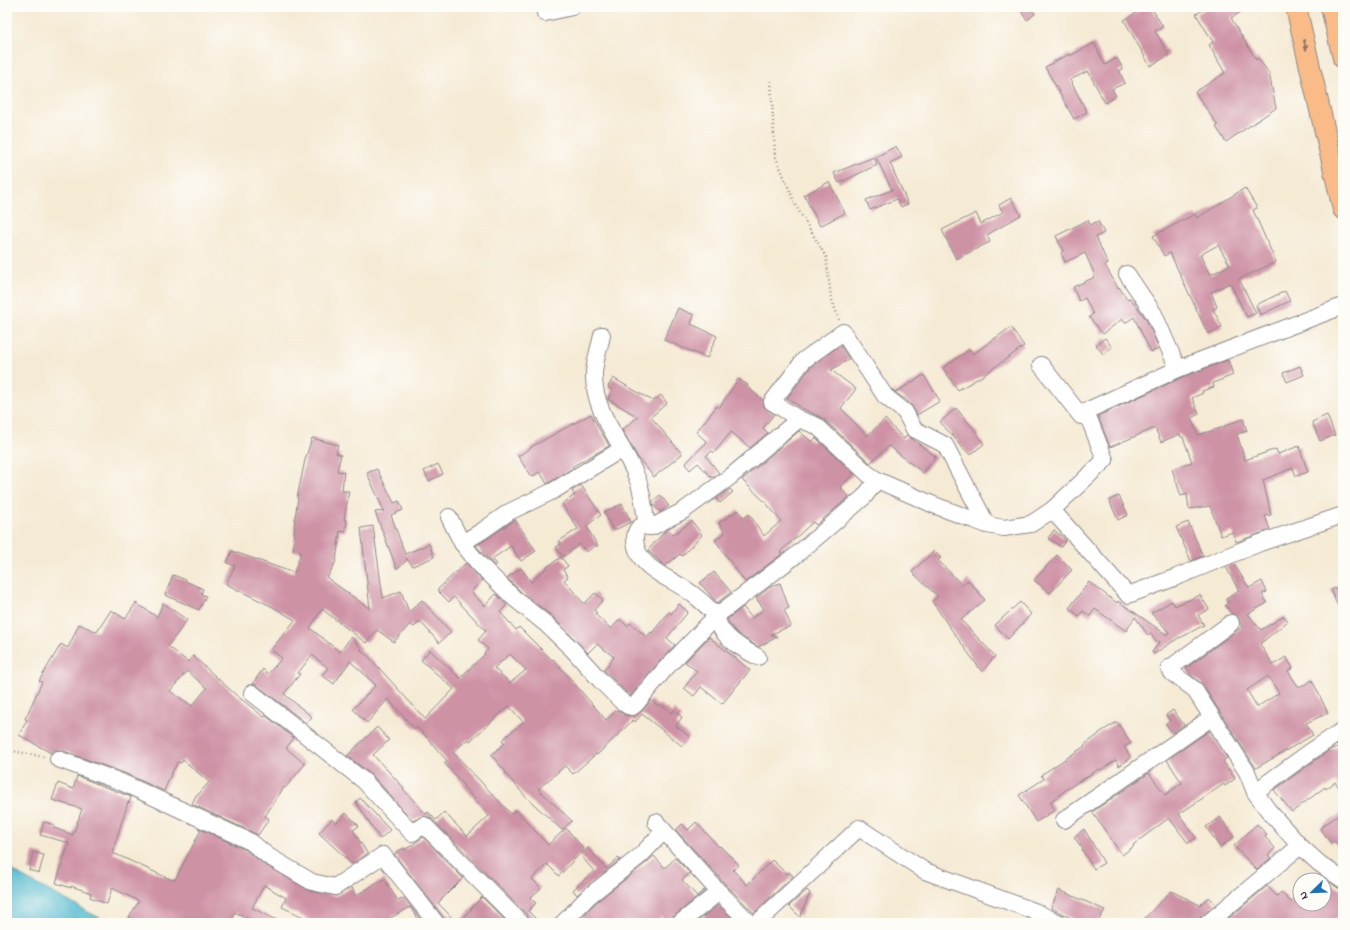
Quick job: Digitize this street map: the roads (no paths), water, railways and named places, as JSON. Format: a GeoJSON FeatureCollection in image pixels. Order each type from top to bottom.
{"type":"FeatureCollection","features":[{"type":"Feature","properties":{"kind":"main road"},"geometry":{"type":"LineString","coordinates":[[1296,7],[1343,209]]}},
{"type":"Feature","properties":{"kind":"main road"},"geometry":{"type":"LineString","coordinates":[[1331,7],[1342,44]]}},
{"type":"Feature","properties":{"kind":"street"},"geometry":{"type":"LineString","coordinates":[[545,13],[572,7]]}},
{"type":"Feature","properties":{"kind":"street"},"geometry":{"type":"LineString","coordinates":[[1127,274],[1154,314],[1178,369]]}},
{"type":"Feature","properties":{"kind":"street"},"geometry":{"type":"LineString","coordinates":[[1041,364],[1081,416],[1086,411],[1178,369],[1343,306]]}},
{"type":"Feature","properties":{"kind":"street"},"geometry":{"type":"LineString","coordinates":[[987,525],[945,445],[914,429],[904,412],[885,396],[843,332],[804,360],[772,402],[799,418],[817,426],[868,474],[877,480],[987,525],[1004,528],[1031,524],[1052,510],[1105,460],[1086,411]]}},
{"type":"Feature","properties":{"kind":"street"},"geometry":{"type":"LineString","coordinates":[[602,335],[594,374],[598,403],[610,429],[638,479],[646,524],[648,527],[652,527],[684,511],[730,477],[799,418]]}},
{"type":"Feature","properties":{"kind":"street"},"geometry":{"type":"LineString","coordinates":[[462,543],[509,512],[553,491],[622,449]]}},
{"type":"Feature","properties":{"kind":"street"},"geometry":{"type":"LineString","coordinates":[[449,518],[462,543],[479,564],[515,600],[546,624],[572,649],[600,680],[628,706],[632,707],[665,669],[716,616],[801,551],[864,497],[877,480]]}},
{"type":"Feature","properties":{"kind":"street"},"geometry":{"type":"LineString","coordinates":[[1052,510],[1128,595],[1260,543],[1343,515]]}},
{"type":"Feature","properties":{"kind":"street"},"geometry":{"type":"LineString","coordinates":[[646,524],[637,529],[635,538],[636,548],[643,561],[654,570],[694,595],[716,616],[720,627],[729,638],[746,651],[758,657]]}},
{"type":"Feature","properties":{"kind":"street"},"geometry":{"type":"LineString","coordinates":[[1231,623],[1169,668],[1172,673],[1194,689],[1211,718],[1247,772],[1256,792],[1268,810],[1300,846],[1320,864],[1343,880]]}},
{"type":"Feature","properties":{"kind":"street"},"geometry":{"type":"LineString","coordinates":[[252,693],[364,781],[412,833],[424,825],[521,923]]}},
{"type":"Feature","properties":{"kind":"street"},"geometry":{"type":"LineString","coordinates":[[1064,820],[1211,718]]}},
{"type":"Feature","properties":{"kind":"street"},"geometry":{"type":"LineString","coordinates":[[1256,792],[1310,752],[1343,730]]}},
{"type":"Feature","properties":{"kind":"street"},"geometry":{"type":"LineString","coordinates":[[58,759],[121,782],[251,842],[268,856],[312,882],[335,887],[383,855],[436,923]]}},
{"type":"Feature","properties":{"kind":"street"},"geometry":{"type":"LineString","coordinates":[[562,923],[589,896],[640,856],[660,827],[719,892],[750,923]]}},
{"type":"Feature","properties":{"kind":"street"},"geometry":{"type":"LineString","coordinates":[[757,923],[859,828],[925,871],[1034,911],[1058,923]]}},
{"type":"Feature","properties":{"kind":"street"},"geometry":{"type":"LineString","coordinates":[[1208,923],[1300,846]]}},
{"type":"Feature","properties":{"kind":"street"},"geometry":{"type":"LineString","coordinates":[[680,923],[719,892]]}},
{"type":"Feature","properties":{"kind":"water"},"geometry":{"type":"Polygon","coordinates":[[[7,867],[109,923],[19,923],[7,917],[7,867]]]}}]}
